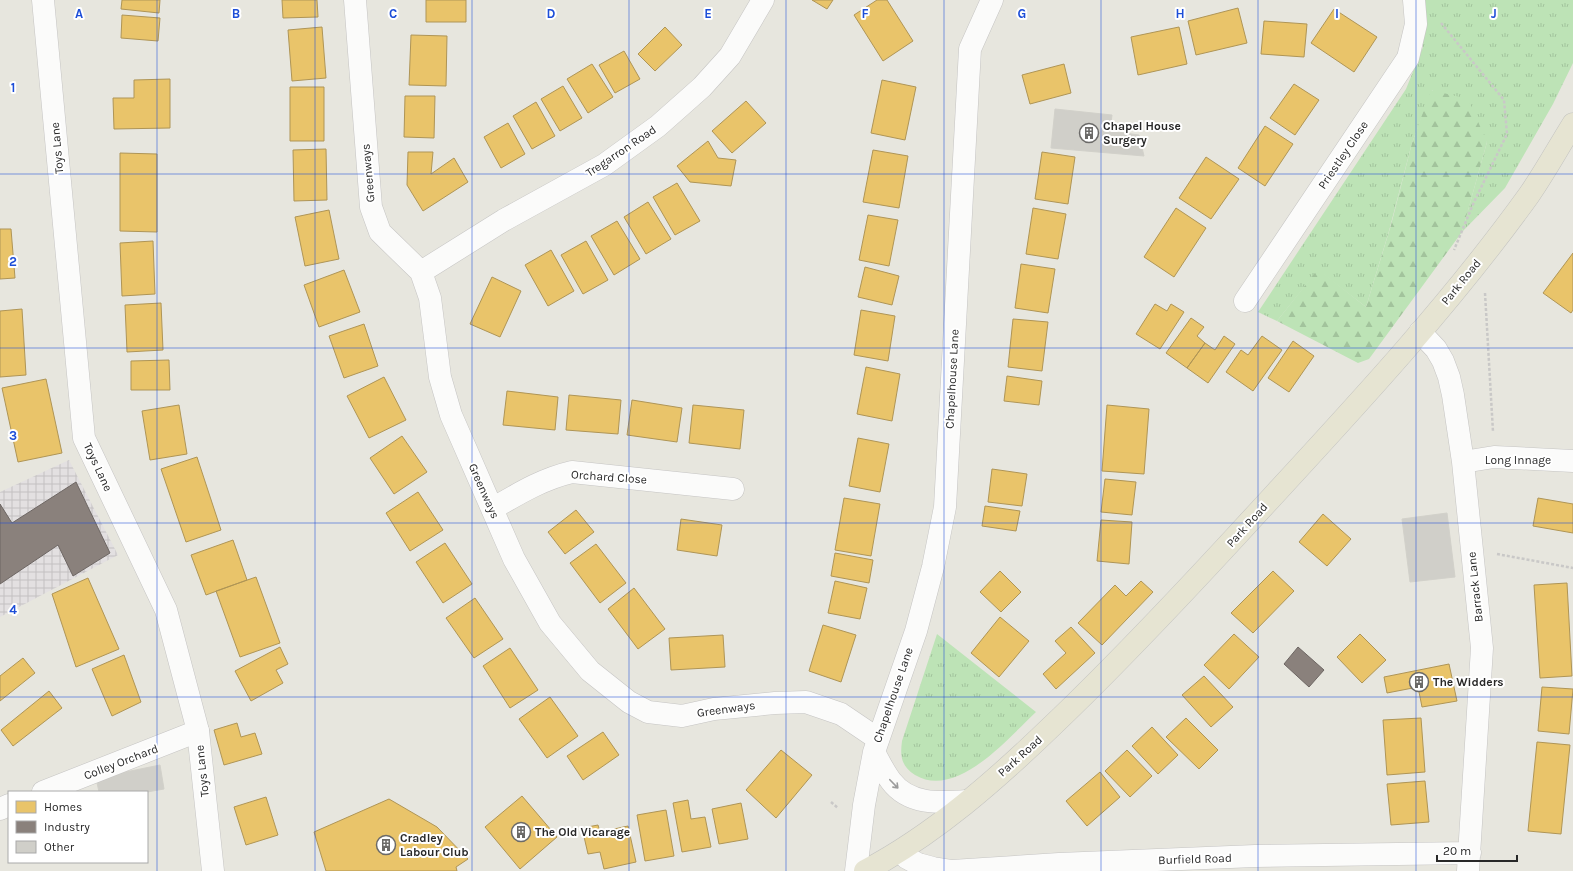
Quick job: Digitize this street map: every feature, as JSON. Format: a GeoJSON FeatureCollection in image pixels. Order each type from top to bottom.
{"type":"FeatureCollection","features":[{"type":"Feature","properties":{"kind":"highway","name":"Park Road"},"geometry":{"type":"LineString","coordinates":[[865,871],[901,851],[1010,766],[1078,702],[1179,599],[1358,403],[1420,332],[1474,266],[1530,193],[1573,124]]}},
{"type":"Feature","properties":{"kind":"street","name":"Toys Lane"},"geometry":{"type":"LineString","coordinates":[[43,0],[84,438],[166,610],[198,731],[213,871]]}},
{"type":"Feature","properties":{"kind":"street","name":"Greenways"},"geometry":{"type":"LineString","coordinates":[[355,0],[371,207],[380,232],[421,272],[430,298],[440,377],[451,415],[514,559],[550,623],[590,671],[629,702],[648,712],[682,716],[714,709],[775,703],[806,702],[841,714],[876,745]]}},
{"type":"Feature","properties":{"kind":"street","name":"Tregarron Road"},"geometry":{"type":"LineString","coordinates":[[421,272],[504,220],[604,165],[658,126],[702,87],[730,56],[763,0]]}},
{"type":"Feature","properties":{"kind":"street","name":"Chapelhouse Lane"},"geometry":{"type":"LineString","coordinates":[[856,871],[864,806],[876,745],[916,631],[933,567],[945,508],[970,49],[992,0]]}},
{"type":"Feature","properties":{"kind":"street","name":"Priestley Close"},"geometry":{"type":"LineString","coordinates":[[1245,301],[1408,58],[1416,24],[1414,0]]}},
{"type":"Feature","properties":{"kind":"street","name":"Barrack Lane"},"geometry":{"type":"LineString","coordinates":[[1420,332],[1436,349],[1443,361],[1449,377],[1453,395],[1463,462],[1482,648],[1469,862]]}},
{"type":"Feature","properties":{"kind":"street","name":"Long Innage"},"geometry":{"type":"LineString","coordinates":[[1463,462],[1494,457],[1573,461]]}},
{"type":"Feature","properties":{"kind":"street","name":"Orchard Close"},"geometry":{"type":"LineString","coordinates":[[492,509],[535,484],[572,472],[734,489]]}},
{"type":"Feature","properties":{"kind":"street","name":"Colley Orchard"},"geometry":{"type":"LineString","coordinates":[[46,791],[198,731]]}},
{"type":"Feature","properties":{"kind":"street","name":"Chapelhouse Lane"},"geometry":{"type":"LineString","coordinates":[[876,745],[891,781],[908,796],[918,800],[932,802],[967,801]]}},
{"type":"Feature","properties":{"kind":"street","name":"Burfield Road"},"geometry":{"type":"LineString","coordinates":[[901,851],[907,858],[918,864],[952,871],[1059,864],[1255,856],[1469,862]]}},
{"type":"Feature","properties":{"kind":"path"},"geometry":{"type":"LineString","coordinates":[[1471,549],[1573,568]]}},
{"type":"Feature","properties":{"kind":"shaded area"},"geometry":{"type":"Polygon","coordinates":[[[69,460],[118,555],[0,617],[0,492],[69,460]]]}},
{"type":"Feature","properties":{"kind":"green space"},"geometry":{"type":"Polygon","coordinates":[[[1418,0],[1573,0],[1573,63],[1553,104],[1505,188],[1462,232],[1487,142],[1432,90],[1412,143],[1389,231],[1366,307],[1318,270],[1277,321],[1258,312],[1406,89],[1423,47],[1418,0]]]}},
{"type":"Feature","properties":{"kind":"green space"},"geometry":{"type":"Polygon","coordinates":[[[1431,90],[1468,99],[1487,142],[1462,232],[1369,359],[1358,363],[1277,321],[1318,269],[1366,307],[1391,225],[1412,143],[1431,90]]]}},
{"type":"Feature","properties":{"kind":"green space"},"geometry":{"type":"Polygon","coordinates":[[[937,634],[1036,712],[997,750],[965,773],[948,779],[931,780],[910,772],[902,760],[901,746],[937,634]]]}},
{"type":"Feature","properties":{"kind":"building: Homes"},"geometry":{"type":"Polygon","coordinates":[[[122,0],[160,0],[159,13],[121,9],[122,0]]]}},
{"type":"Feature","properties":{"kind":"building: Homes"},"geometry":{"type":"Polygon","coordinates":[[[282,0],[317,0],[318,17],[283,18],[282,0]]]}},
{"type":"Feature","properties":{"kind":"building: Homes"},"geometry":{"type":"Polygon","coordinates":[[[426,0],[466,0],[466,22],[426,22],[426,0]]]}},
{"type":"Feature","properties":{"kind":"building: Homes"},"geometry":{"type":"Polygon","coordinates":[[[812,0],[833,0],[827,9],[812,0]]]}},
{"type":"Feature","properties":{"kind":"building: Homes"},"geometry":{"type":"Polygon","coordinates":[[[877,0],[887,0],[913,41],[883,61],[854,15],[877,0]]]}},
{"type":"Feature","properties":{"kind":"building: Homes"},"geometry":{"type":"Polygon","coordinates":[[[1238,8],[1247,43],[1196,55],[1188,21],[1238,8]]]}},
{"type":"Feature","properties":{"kind":"building: Homes"},"geometry":{"type":"Polygon","coordinates":[[[1334,9],[1377,37],[1354,72],[1311,43],[1334,9]]]}},
{"type":"Feature","properties":{"kind":"building: Homes"},"geometry":{"type":"Polygon","coordinates":[[[122,15],[160,18],[158,41],[121,38],[122,15]]]}},
{"type":"Feature","properties":{"kind":"building: Homes"},"geometry":{"type":"Polygon","coordinates":[[[1264,21],[1307,24],[1304,57],[1261,54],[1264,21]]]}},
{"type":"Feature","properties":{"kind":"building: Homes"},"geometry":{"type":"Polygon","coordinates":[[[322,27],[326,78],[292,81],[288,30],[322,27]]]}},
{"type":"Feature","properties":{"kind":"building: Homes"},"geometry":{"type":"Polygon","coordinates":[[[665,27],[682,45],[655,71],[638,54],[665,27]]]}},
{"type":"Feature","properties":{"kind":"building: Homes"},"geometry":{"type":"Polygon","coordinates":[[[1179,27],[1187,64],[1138,75],[1131,37],[1179,27]]]}},
{"type":"Feature","properties":{"kind":"building: Homes"},"geometry":{"type":"Polygon","coordinates":[[[411,35],[447,36],[446,86],[409,85],[411,35]]]}},
{"type":"Feature","properties":{"kind":"building: Homes"},"geometry":{"type":"Polygon","coordinates":[[[624,51],[640,79],[615,93],[599,65],[624,51]]]}},
{"type":"Feature","properties":{"kind":"building: Homes"},"geometry":{"type":"Polygon","coordinates":[[[592,64],[613,97],[588,113],[567,79],[592,64]]]}},
{"type":"Feature","properties":{"kind":"building: Homes"},"geometry":{"type":"Polygon","coordinates":[[[1064,64],[1071,93],[1030,104],[1022,75],[1064,64]]]}},
{"type":"Feature","properties":{"kind":"building: Homes"},"geometry":{"type":"Polygon","coordinates":[[[170,79],[170,128],[114,129],[113,98],[134,98],[134,80],[170,79]]]}},
{"type":"Feature","properties":{"kind":"building: Homes"},"geometry":{"type":"Polygon","coordinates":[[[882,80],[916,87],[905,140],[871,133],[882,80]]]}},
{"type":"Feature","properties":{"kind":"building: Homes"},"geometry":{"type":"Polygon","coordinates":[[[1294,84],[1319,100],[1295,135],[1270,118],[1294,84]]]}},
{"type":"Feature","properties":{"kind":"building: Homes"},"geometry":{"type":"Polygon","coordinates":[[[563,86],[582,118],[560,131],[541,99],[563,86]]]}},
{"type":"Feature","properties":{"kind":"building: Homes"},"geometry":{"type":"Polygon","coordinates":[[[290,87],[324,87],[324,141],[290,141],[290,87]]]}},
{"type":"Feature","properties":{"kind":"building: Homes"},"geometry":{"type":"Polygon","coordinates":[[[405,96],[435,96],[434,138],[404,137],[405,96]]]}},
{"type":"Feature","properties":{"kind":"building: Homes"},"geometry":{"type":"Polygon","coordinates":[[[746,101],[766,123],[732,153],[712,131],[746,101]]]}},
{"type":"Feature","properties":{"kind":"building: Homes"},"geometry":{"type":"Polygon","coordinates":[[[536,102],[555,136],[532,149],[513,116],[536,102]]]}},
{"type":"Feature","properties":{"kind":"building: Homes"},"geometry":{"type":"Polygon","coordinates":[[[508,123],[525,154],[501,168],[484,137],[508,123]]]}},
{"type":"Feature","properties":{"kind":"building: Homes"},"geometry":{"type":"Polygon","coordinates":[[[1265,126],[1293,144],[1265,186],[1238,168],[1265,126]]]}},
{"type":"Feature","properties":{"kind":"building: Homes"},"geometry":{"type":"Polygon","coordinates":[[[708,141],[718,158],[736,160],[731,186],[690,182],[677,166],[708,141]]]}},
{"type":"Feature","properties":{"kind":"building: Homes"},"geometry":{"type":"Polygon","coordinates":[[[326,149],[327,200],[294,201],[293,150],[326,149]]]}},
{"type":"Feature","properties":{"kind":"building: Homes"},"geometry":{"type":"Polygon","coordinates":[[[873,150],[908,156],[899,208],[863,202],[873,150]]]}},
{"type":"Feature","properties":{"kind":"building: Homes"},"geometry":{"type":"Polygon","coordinates":[[[408,152],[433,152],[431,174],[454,158],[468,182],[423,211],[407,185],[408,152]]]}},
{"type":"Feature","properties":{"kind":"building: Homes"},"geometry":{"type":"Polygon","coordinates":[[[1042,152],[1075,157],[1068,204],[1035,199],[1042,152]]]}},
{"type":"Feature","properties":{"kind":"building: Homes"},"geometry":{"type":"Polygon","coordinates":[[[120,153],[157,154],[157,232],[120,231],[120,153]]]}},
{"type":"Feature","properties":{"kind":"building: Homes"},"geometry":{"type":"Polygon","coordinates":[[[1206,157],[1239,179],[1211,219],[1179,198],[1206,157]]]}},
{"type":"Feature","properties":{"kind":"building: Homes"},"geometry":{"type":"Polygon","coordinates":[[[677,183],[700,221],[675,235],[653,197],[677,183]]]}},
{"type":"Feature","properties":{"kind":"building: Homes"},"geometry":{"type":"Polygon","coordinates":[[[648,202],[671,239],[646,254],[624,217],[648,202]]]}},
{"type":"Feature","properties":{"kind":"building: Homes"},"geometry":{"type":"Polygon","coordinates":[[[1033,208],[1066,214],[1058,259],[1026,254],[1033,208]]]}},
{"type":"Feature","properties":{"kind":"building: Homes"},"geometry":{"type":"Polygon","coordinates":[[[1176,208],[1206,228],[1174,277],[1144,257],[1176,208]]]}},
{"type":"Feature","properties":{"kind":"building: Homes"},"geometry":{"type":"Polygon","coordinates":[[[329,210],[339,259],[305,266],[295,217],[329,210]]]}},
{"type":"Feature","properties":{"kind":"building: Homes"},"geometry":{"type":"Polygon","coordinates":[[[868,215],[898,220],[889,266],[859,260],[868,215]]]}},
{"type":"Feature","properties":{"kind":"building: Homes"},"geometry":{"type":"Polygon","coordinates":[[[617,221],[640,259],[614,275],[591,236],[617,221]]]}},
{"type":"Feature","properties":{"kind":"building: Homes"},"geometry":{"type":"Polygon","coordinates":[[[0,229],[11,229],[15,278],[0,279],[0,229]]]}},
{"type":"Feature","properties":{"kind":"building: Homes"},"geometry":{"type":"Polygon","coordinates":[[[153,241],[155,294],[122,296],[120,243],[153,241]]]}},
{"type":"Feature","properties":{"kind":"building: Homes"},"geometry":{"type":"Polygon","coordinates":[[[586,241],[608,280],[583,294],[561,255],[586,241]]]}},
{"type":"Feature","properties":{"kind":"building: Homes"},"geometry":{"type":"Polygon","coordinates":[[[551,250],[574,291],[548,306],[525,265],[551,250]]]}},
{"type":"Feature","properties":{"kind":"building: Homes"},"geometry":{"type":"Polygon","coordinates":[[[1573,253],[1573,310],[1571,313],[1543,293],[1573,253]]]}},
{"type":"Feature","properties":{"kind":"building: Homes"},"geometry":{"type":"Polygon","coordinates":[[[1021,264],[1055,269],[1048,313],[1015,308],[1021,264]]]}},
{"type":"Feature","properties":{"kind":"building: Homes"},"geometry":{"type":"Polygon","coordinates":[[[865,267],[899,276],[892,305],[858,297],[865,267]]]}},
{"type":"Feature","properties":{"kind":"building: Homes"},"geometry":{"type":"Polygon","coordinates":[[[344,270],[360,312],[319,327],[304,285],[344,270]]]}},
{"type":"Feature","properties":{"kind":"building: Homes"},"geometry":{"type":"Polygon","coordinates":[[[492,277],[521,291],[500,337],[470,324],[492,277]]]}},
{"type":"Feature","properties":{"kind":"building: Homes"},"geometry":{"type":"Polygon","coordinates":[[[161,303],[163,350],[127,352],[125,305],[161,303]]]}},
{"type":"Feature","properties":{"kind":"building: Homes"},"geometry":{"type":"Polygon","coordinates":[[[1155,304],[1167,311],[1171,304],[1184,312],[1160,349],[1136,334],[1155,304]]]}},
{"type":"Feature","properties":{"kind":"building: Homes"},"geometry":{"type":"Polygon","coordinates":[[[22,309],[26,375],[0,377],[0,311],[22,309]]]}},
{"type":"Feature","properties":{"kind":"building: Homes"},"geometry":{"type":"Polygon","coordinates":[[[861,310],[895,316],[888,361],[854,355],[861,310]]]}},
{"type":"Feature","properties":{"kind":"building: Homes"},"geometry":{"type":"Polygon","coordinates":[[[1191,318],[1204,327],[1197,336],[1205,343],[1187,368],[1166,353],[1191,318]]]}},
{"type":"Feature","properties":{"kind":"building: Homes"},"geometry":{"type":"Polygon","coordinates":[[[1013,319],[1048,322],[1042,371],[1008,367],[1013,319]]]}},
{"type":"Feature","properties":{"kind":"building: Homes"},"geometry":{"type":"Polygon","coordinates":[[[364,324],[378,366],[344,378],[329,336],[364,324]]]}},
{"type":"Feature","properties":{"kind":"building: Homes"},"geometry":{"type":"Polygon","coordinates":[[[1224,336],[1235,344],[1208,383],[1187,368],[1205,343],[1215,350],[1224,336]]]}},
{"type":"Feature","properties":{"kind":"building: Homes"},"geometry":{"type":"Polygon","coordinates":[[[1262,336],[1282,350],[1253,391],[1226,372],[1241,350],[1248,355],[1262,336]]]}},
{"type":"Feature","properties":{"kind":"building: Homes"},"geometry":{"type":"Polygon","coordinates":[[[1293,341],[1314,356],[1289,392],[1268,378],[1293,341]]]}},
{"type":"Feature","properties":{"kind":"building: Homes"},"geometry":{"type":"Polygon","coordinates":[[[169,360],[170,390],[131,390],[131,361],[169,360]]]}},
{"type":"Feature","properties":{"kind":"building: Homes"},"geometry":{"type":"Polygon","coordinates":[[[866,367],[900,374],[892,421],[857,414],[866,367]]]}},
{"type":"Feature","properties":{"kind":"building: Homes"},"geometry":{"type":"Polygon","coordinates":[[[1007,376],[1042,381],[1039,405],[1004,401],[1007,376]]]}},
{"type":"Feature","properties":{"kind":"building: Homes"},"geometry":{"type":"Polygon","coordinates":[[[384,377],[406,420],[369,438],[347,396],[384,377]]]}},
{"type":"Feature","properties":{"kind":"building: Homes"},"geometry":{"type":"Polygon","coordinates":[[[46,379],[62,453],[18,462],[2,388],[46,379]]]}},
{"type":"Feature","properties":{"kind":"building: Homes"},"geometry":{"type":"Polygon","coordinates":[[[507,391],[558,397],[555,430],[503,425],[507,391]]]}},
{"type":"Feature","properties":{"kind":"building: Homes"},"geometry":{"type":"Polygon","coordinates":[[[569,395],[621,400],[618,434],[566,430],[569,395]]]}},
{"type":"Feature","properties":{"kind":"building: Homes"},"geometry":{"type":"Polygon","coordinates":[[[632,400],[682,408],[677,442],[627,435],[632,400]]]}},
{"type":"Feature","properties":{"kind":"building: Homes"},"geometry":{"type":"Polygon","coordinates":[[[179,405],[187,454],[150,460],[142,411],[179,405]]]}},
{"type":"Feature","properties":{"kind":"building: Homes"},"geometry":{"type":"Polygon","coordinates":[[[693,405],[744,410],[740,449],[689,443],[693,405]]]}},
{"type":"Feature","properties":{"kind":"building: Homes"},"geometry":{"type":"Polygon","coordinates":[[[1107,405],[1149,409],[1144,474],[1102,471],[1107,405]]]}},
{"type":"Feature","properties":{"kind":"building: Homes"},"geometry":{"type":"Polygon","coordinates":[[[402,436],[427,472],[394,494],[370,458],[402,436]]]}},
{"type":"Feature","properties":{"kind":"building: Homes"},"geometry":{"type":"Polygon","coordinates":[[[858,438],[889,444],[880,492],[849,486],[858,438]]]}},
{"type":"Feature","properties":{"kind":"building: Homes"},"geometry":{"type":"Polygon","coordinates":[[[197,457],[221,530],[186,542],[161,469],[197,457]]]}},
{"type":"Feature","properties":{"kind":"building: Homes"},"geometry":{"type":"Polygon","coordinates":[[[992,469],[1027,474],[1022,506],[988,502],[992,469]]]}},
{"type":"Feature","properties":{"kind":"building: Homes"},"geometry":{"type":"Polygon","coordinates":[[[1105,479],[1136,482],[1132,515],[1101,512],[1105,479]]]}},
{"type":"Feature","properties":{"kind":"building: Homes"},"geometry":{"type":"Polygon","coordinates":[[[418,492],[443,530],[410,551],[386,513],[418,492]]]}},
{"type":"Feature","properties":{"kind":"building: Homes"},"geometry":{"type":"Polygon","coordinates":[[[844,498],[880,504],[871,556],[835,550],[844,498]]]}},
{"type":"Feature","properties":{"kind":"building: Homes"},"geometry":{"type":"Polygon","coordinates":[[[1538,498],[1573,504],[1573,533],[1533,526],[1538,498]]]}},
{"type":"Feature","properties":{"kind":"building: Homes"},"geometry":{"type":"Polygon","coordinates":[[[985,506],[1020,511],[1016,531],[982,526],[985,506]]]}},
{"type":"Feature","properties":{"kind":"building: Homes"},"geometry":{"type":"Polygon","coordinates":[[[576,510],[594,532],[565,554],[548,532],[576,510]]]}},
{"type":"Feature","properties":{"kind":"building: Homes"},"geometry":{"type":"Polygon","coordinates":[[[1323,514],[1351,539],[1327,566],[1299,542],[1323,514]]]}},
{"type":"Feature","properties":{"kind":"building: Homes"},"geometry":{"type":"Polygon","coordinates":[[[681,519],[722,525],[717,556],[677,550],[681,519]]]}},
{"type":"Feature","properties":{"kind":"building: Homes"},"geometry":{"type":"Polygon","coordinates":[[[1101,520],[1132,522],[1129,564],[1097,561],[1101,520]]]}},
{"type":"Feature","properties":{"kind":"building: Homes"},"geometry":{"type":"Polygon","coordinates":[[[233,540],[247,580],[206,595],[191,555],[233,540]]]}},
{"type":"Feature","properties":{"kind":"building: Homes"},"geometry":{"type":"Polygon","coordinates":[[[445,543],[472,584],[443,603],[416,562],[445,543]]]}},
{"type":"Feature","properties":{"kind":"building: Homes"},"geometry":{"type":"Polygon","coordinates":[[[596,544],[626,583],[600,603],[570,563],[596,544]]]}},
{"type":"Feature","properties":{"kind":"building: Homes"},"geometry":{"type":"Polygon","coordinates":[[[835,553],[873,560],[869,583],[831,576],[835,553]]]}},
{"type":"Feature","properties":{"kind":"building: Homes"},"geometry":{"type":"Polygon","coordinates":[[[1000,571],[1021,592],[1001,612],[980,592],[1000,571]]]}},
{"type":"Feature","properties":{"kind":"building: Homes"},"geometry":{"type":"Polygon","coordinates":[[[1273,571],[1294,591],[1253,633],[1231,613],[1273,571]]]}},
{"type":"Feature","properties":{"kind":"building: Homes"},"geometry":{"type":"Polygon","coordinates":[[[256,577],[280,643],[240,657],[216,591],[256,577]]]}},
{"type":"Feature","properties":{"kind":"building: Homes"},"geometry":{"type":"Polygon","coordinates":[[[88,578],[119,649],[76,667],[52,594],[88,578]]]}},
{"type":"Feature","properties":{"kind":"building: Homes"},"geometry":{"type":"Polygon","coordinates":[[[835,581],[867,588],[860,619],[828,613],[835,581]]]}},
{"type":"Feature","properties":{"kind":"building: Homes"},"geometry":{"type":"Polygon","coordinates":[[[1141,581],[1153,592],[1102,645],[1078,623],[1115,585],[1126,596],[1141,581]]]}},
{"type":"Feature","properties":{"kind":"building: Homes"},"geometry":{"type":"Polygon","coordinates":[[[1567,583],[1572,676],[1540,678],[1534,585],[1567,583]]]}},
{"type":"Feature","properties":{"kind":"building: Homes"},"geometry":{"type":"Polygon","coordinates":[[[634,588],[665,629],[638,649],[608,609],[634,588]]]}},
{"type":"Feature","properties":{"kind":"building: Homes"},"geometry":{"type":"Polygon","coordinates":[[[475,598],[503,639],[474,658],[446,618],[475,598]]]}},
{"type":"Feature","properties":{"kind":"building: Homes"},"geometry":{"type":"Polygon","coordinates":[[[1000,617],[1029,641],[999,677],[971,653],[1000,617]]]}},
{"type":"Feature","properties":{"kind":"building: Homes"},"geometry":{"type":"Polygon","coordinates":[[[823,625],[856,635],[841,682],[809,671],[823,625]]]}},
{"type":"Feature","properties":{"kind":"building: Homes"},"geometry":{"type":"Polygon","coordinates":[[[1071,627],[1095,653],[1056,689],[1043,674],[1066,653],[1055,641],[1071,627]]]}},
{"type":"Feature","properties":{"kind":"building: Homes"},"geometry":{"type":"Polygon","coordinates":[[[1234,634],[1259,657],[1229,689],[1204,665],[1234,634]]]}},
{"type":"Feature","properties":{"kind":"building: Homes"},"geometry":{"type":"Polygon","coordinates":[[[1360,634],[1386,660],[1362,683],[1337,657],[1360,634]]]}},
{"type":"Feature","properties":{"kind":"building: Homes"},"geometry":{"type":"Polygon","coordinates":[[[723,635],[725,667],[671,670],[669,638],[723,635]]]}},
{"type":"Feature","properties":{"kind":"building: Homes"},"geometry":{"type":"Polygon","coordinates":[[[280,647],[288,664],[276,670],[283,683],[251,701],[235,671],[280,647]]]}},
{"type":"Feature","properties":{"kind":"building: Homes"},"geometry":{"type":"Polygon","coordinates":[[[510,648],[538,690],[510,708],[483,666],[510,648]]]}},
{"type":"Feature","properties":{"kind":"building: Homes"},"geometry":{"type":"Polygon","coordinates":[[[124,655],[141,702],[112,716],[92,669],[124,655]]]}},
{"type":"Feature","properties":{"kind":"building: Homes"},"geometry":{"type":"Polygon","coordinates":[[[23,658],[35,673],[0,701],[0,676],[23,658]]]}},
{"type":"Feature","properties":{"kind":"building: Homes","name":"The Widders"},"geometry":{"type":"Polygon","coordinates":[[[1449,664],[1457,701],[1422,707],[1418,687],[1387,693],[1384,677],[1449,664]]]}},
{"type":"Feature","properties":{"kind":"building: Homes"},"geometry":{"type":"Polygon","coordinates":[[[1204,676],[1233,707],[1211,727],[1182,695],[1204,676]]]}},
{"type":"Feature","properties":{"kind":"building: Homes"},"geometry":{"type":"Polygon","coordinates":[[[1542,687],[1573,689],[1569,734],[1538,731],[1542,687]]]}},
{"type":"Feature","properties":{"kind":"building: Homes"},"geometry":{"type":"Polygon","coordinates":[[[49,691],[62,708],[13,746],[1,730],[49,691]]]}},
{"type":"Feature","properties":{"kind":"building: Homes"},"geometry":{"type":"Polygon","coordinates":[[[550,697],[578,736],[547,758],[519,719],[550,697]]]}},
{"type":"Feature","properties":{"kind":"building: Homes"},"geometry":{"type":"Polygon","coordinates":[[[1186,718],[1218,750],[1199,769],[1166,737],[1186,718]]]}},
{"type":"Feature","properties":{"kind":"building: Homes"},"geometry":{"type":"Polygon","coordinates":[[[1421,718],[1425,772],[1387,775],[1383,720],[1421,718]]]}},
{"type":"Feature","properties":{"kind":"building: Homes"},"geometry":{"type":"Polygon","coordinates":[[[237,723],[241,737],[255,733],[262,754],[224,765],[214,730],[237,723]]]}},
{"type":"Feature","properties":{"kind":"building: Homes"},"geometry":{"type":"Polygon","coordinates":[[[1152,727],[1178,755],[1158,774],[1132,746],[1152,727]]]}},
{"type":"Feature","properties":{"kind":"building: Homes"},"geometry":{"type":"Polygon","coordinates":[[[603,732],[619,755],[583,780],[567,756],[603,732]]]}},
{"type":"Feature","properties":{"kind":"building: Homes"},"geometry":{"type":"Polygon","coordinates":[[[1537,742],[1570,745],[1561,834],[1528,831],[1537,742]]]}},
{"type":"Feature","properties":{"kind":"building: Homes"},"geometry":{"type":"Polygon","coordinates":[[[781,750],[812,775],[776,818],[746,790],[781,750]]]}},
{"type":"Feature","properties":{"kind":"building: Homes"},"geometry":{"type":"Polygon","coordinates":[[[1127,750],[1152,776],[1130,797],[1105,771],[1127,750]]]}},
{"type":"Feature","properties":{"kind":"building: Homes"},"geometry":{"type":"Polygon","coordinates":[[[1100,772],[1120,797],[1087,826],[1066,801],[1100,772]]]}},
{"type":"Feature","properties":{"kind":"building: Homes"},"geometry":{"type":"Polygon","coordinates":[[[1425,781],[1429,822],[1391,825],[1387,784],[1425,781]]]}},
{"type":"Feature","properties":{"kind":"building: Homes","name":"The Old Vicarage"},"geometry":{"type":"Polygon","coordinates":[[[522,796],[557,837],[520,869],[485,827],[522,796]]]}},
{"type":"Feature","properties":{"kind":"building: Homes"},"geometry":{"type":"Polygon","coordinates":[[[266,797],[278,835],[246,845],[234,807],[266,797]]]}},
{"type":"Feature","properties":{"kind":"building: Homes","name":"Cradley Labour Club"},"geometry":{"type":"Polygon","coordinates":[[[389,799],[437,827],[468,859],[456,867],[457,871],[326,871],[314,832],[389,799]]]}},
{"type":"Feature","properties":{"kind":"building: Homes"},"geometry":{"type":"Polygon","coordinates":[[[688,800],[691,819],[705,817],[711,847],[682,852],[673,803],[688,800]]]}},
{"type":"Feature","properties":{"kind":"building: Homes"},"geometry":{"type":"Polygon","coordinates":[[[741,803],[748,839],[719,844],[712,809],[741,803]]]}},
{"type":"Feature","properties":{"kind":"building: Homes"},"geometry":{"type":"Polygon","coordinates":[[[666,810],[674,856],[645,861],[637,815],[666,810]]]}},
{"type":"Feature","properties":{"kind":"building: Homes"},"geometry":{"type":"Polygon","coordinates":[[[598,825],[600,832],[628,826],[636,862],[604,869],[600,852],[588,854],[582,828],[598,825]]]}},
{"type":"Feature","properties":{"kind":"building: Industry"},"geometry":{"type":"Polygon","coordinates":[[[76,482],[110,553],[73,576],[58,545],[0,584],[0,504],[12,523],[76,482]]]}},
{"type":"Feature","properties":{"kind":"building: Industry"},"geometry":{"type":"Polygon","coordinates":[[[1298,647],[1324,670],[1309,687],[1284,664],[1298,647]]]}},
{"type":"Feature","properties":{"kind":"building: Other","name":"Chapel House Surgery"},"geometry":{"type":"Polygon","coordinates":[[[1055,109],[1112,115],[1110,131],[1139,135],[1144,156],[1051,148],[1055,109]]]}},
{"type":"Feature","properties":{"kind":"building: Other"},"geometry":{"type":"Polygon","coordinates":[[[1447,513],[1455,577],[1410,582],[1402,519],[1447,513]]]}},
{"type":"Feature","properties":{"kind":"building: Other"},"geometry":{"type":"Polygon","coordinates":[[[160,765],[164,789],[148,792],[99,791],[96,778],[160,765]]]}},
{"type":"Feature","properties":{"kind":"place","name":"Chapel House Surgery"},"geometry":{"type":"Point","coordinates":[1089,133]}},
{"type":"Feature","properties":{"kind":"place","name":"The Widders"},"geometry":{"type":"Point","coordinates":[1419,682]}},
{"type":"Feature","properties":{"kind":"place","name":"The Old Vicarage"},"geometry":{"type":"Point","coordinates":[521,832]}},
{"type":"Feature","properties":{"kind":"place","name":"Cradley Labour Club"},"geometry":{"type":"Point","coordinates":[386,845]}}]}
